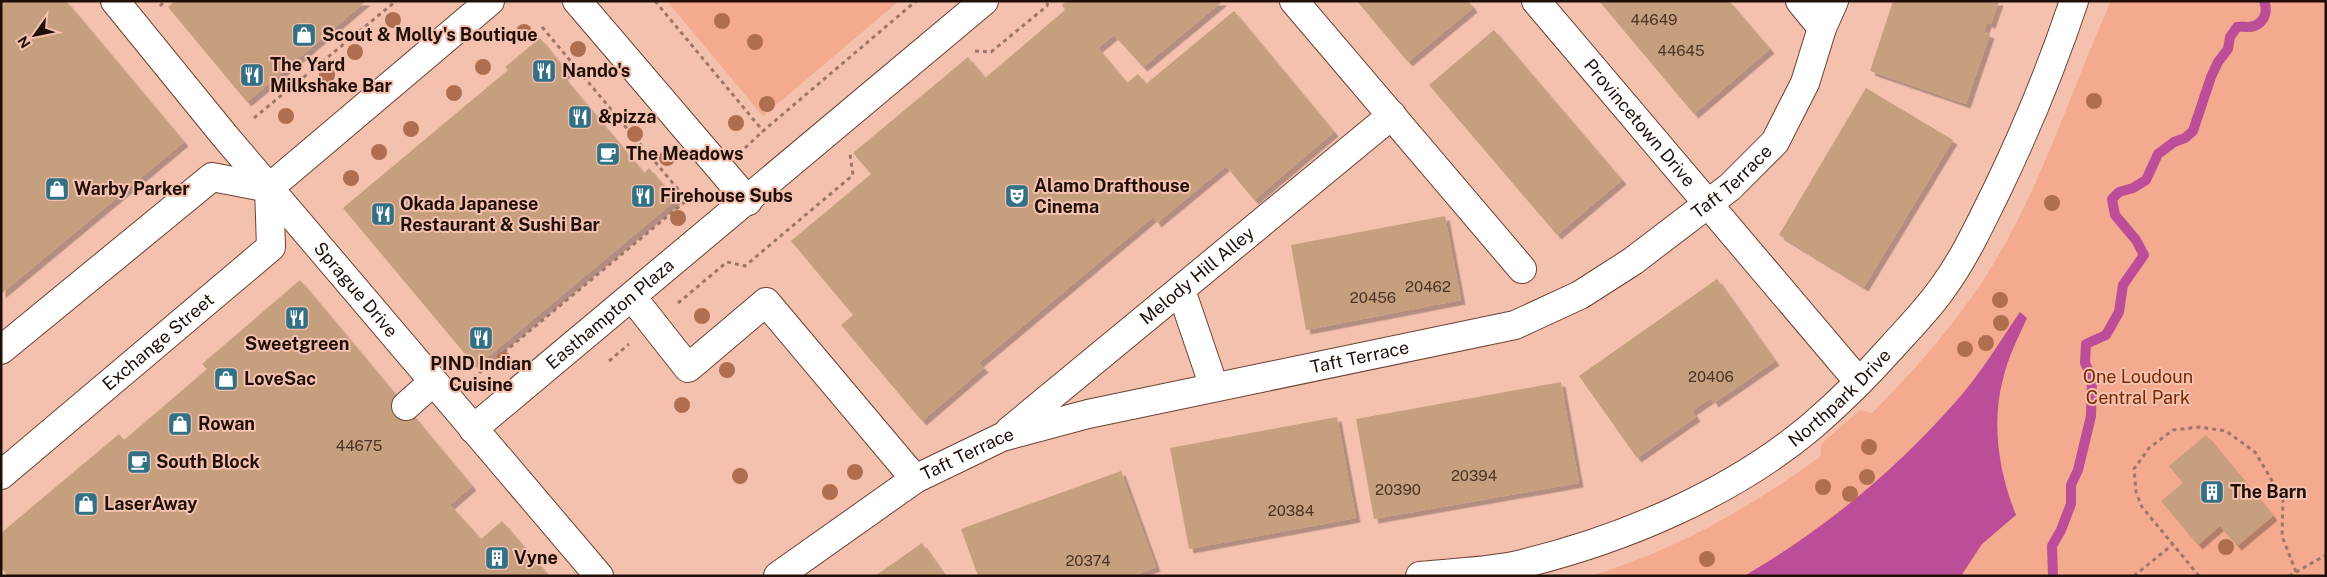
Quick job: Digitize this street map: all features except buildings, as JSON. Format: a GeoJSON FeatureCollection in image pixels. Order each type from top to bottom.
{"type":"FeatureCollection","features":[{"type":"Feature","properties":{"kind":"street"},"geometry":{"type":"LineString","coordinates":[[1,350],[212,177],[270,188],[490,1]]}},
{"type":"Feature","properties":{"kind":"street"},"geometry":{"type":"LineString","coordinates":[[577,1],[748,201]]}},
{"type":"Feature","properties":{"kind":"street","name":"Easthampton Plaza"},"geometry":{"type":"LineString","coordinates":[[473,429],[748,201],[984,1]]}},
{"type":"Feature","properties":{"kind":"street"},"geometry":{"type":"LineString","coordinates":[[1294,1],[1522,269]]}},
{"type":"Feature","properties":{"kind":"street","name":"Provincetown Drive"},"geometry":{"type":"LineString","coordinates":[[1536,1],[1706,204],[1859,382]]}},
{"type":"Feature","properties":{"kind":"street"},"geometry":{"type":"LineString","coordinates":[[1800,1],[1822,28]]}},
{"type":"Feature","properties":{"kind":"street","name":"Taft Terrace"},"geometry":{"type":"LineString","coordinates":[[778,576],[915,479],[1002,437],[1088,414],[1515,325],[1580,296],[1633,261],[1730,187],[1775,142],[1805,83],[1822,28],[1834,1]]}},
{"type":"Feature","properties":{"kind":"street","name":"Northpark Drive"},"geometry":{"type":"LineString","coordinates":[[1420,576],[1520,564],[1585,545],[1644,524],[1699,499],[1760,463],[1810,427],[1859,382],[1944,287],[1970,246],[2052,66],[2074,1]]}},
{"type":"Feature","properties":{"kind":"street","name":"Sprague Drive"},"geometry":{"type":"LineString","coordinates":[[116,2],[433,382],[599,576]]}},
{"type":"Feature","properties":{"kind":"street","name":"Melody Hill Alley"},"geometry":{"type":"LineString","coordinates":[[1002,437],[1392,115]]}},
{"type":"Feature","properties":{"kind":"street","name":"Exchange Street"},"geometry":{"type":"LineString","coordinates":[[1,475],[271,246],[270,188]]}},
{"type":"Feature","properties":{"kind":"street"},"geometry":{"type":"LineString","coordinates":[[1181,290],[1214,387]]}},
{"type":"Feature","properties":{"kind":"street"},"geometry":{"type":"LineString","coordinates":[[632,297],[688,368],[766,302],[915,479]]}},
{"type":"Feature","properties":{"kind":"street"},"geometry":{"type":"LineString","coordinates":[[406,406],[433,382]]}},
{"type":"Feature","properties":{"kind":"path"},"geometry":{"type":"LineString","coordinates":[[254,119],[396,1]]}},
{"type":"Feature","properties":{"kind":"path"},"geometry":{"type":"LineString","coordinates":[[655,1],[762,131],[916,1]]}},
{"type":"Feature","properties":{"kind":"path"},"geometry":{"type":"LineString","coordinates":[[967,51],[991,52],[1047,6],[1048,1]]}},
{"type":"Feature","properties":{"kind":"path"},"geometry":{"type":"LineString","coordinates":[[602,367],[727,262],[744,266],[853,175],[849,150]]}},
{"type":"Feature","properties":{"kind":"path"},"geometry":{"type":"LineString","coordinates":[[473,378],[687,200]]}},
{"type":"Feature","properties":{"kind":"path"},"geometry":{"type":"LineString","coordinates":[[2199,576],[2142,506],[2136,492],[2134,469],[2149,448],[2173,430],[2200,427],[2226,431],[2255,452],[2282,499],[2282,536],[2296,572]]}},
{"type":"Feature","properties":{"kind":"path"},"geometry":{"type":"LineString","coordinates":[[2134,576],[2172,545]]}},
{"type":"Feature","properties":{"kind":"path"},"geometry":{"type":"LineString","coordinates":[[2288,576],[2326,555]]}},
{"type":"Feature","properties":{"kind":"green space"},"geometry":{"type":"Polygon","coordinates":[[[667,1],[899,1],[763,116],[667,1]]]}},
{"type":"Feature","properties":{"kind":"green space","name":"One Loudoun Central Park"},"geometry":{"type":"Polygon","coordinates":[[[2111,1],[2326,1],[2326,576],[1591,576],[1653,554],[1711,526],[1767,493],[1821,456],[1821,444],[1860,410],[1872,413],[1912,371],[1949,327],[1983,281],[2012,231],[2039,175],[2111,1]]]}},
{"type":"Feature","properties":{"kind":"shaded area"},"geometry":{"type":"Polygon","coordinates":[[[2020,312],[2027,318],[2005,371],[1999,396],[1997,430],[2001,465],[2016,515],[1982,544],[1961,576],[1744,576],[1774,558],[1831,518],[1910,450],[1966,389],[2020,312]]]}},
{"type":"Feature","properties":{"kind":"waterway"},"geometry":{"type":"LineString","coordinates":[[2053,576],[2052,546],[2061,530],[2071,504],[2071,485],[2078,470],[2091,416],[2092,378],[2085,363],[2086,344],[2106,335],[2119,312],[2123,285],[2144,255],[2136,240],[2115,215],[2112,199],[2119,192],[2133,188],[2146,180],[2158,154],[2193,131],[2211,77],[2218,62],[2228,49],[2230,37],[2237,27],[2252,27],[2261,22],[2265,16],[2264,1]]}},
{"type":"Feature","properties":{"kind":"place","name":"Scout & Molly's Boutique"},"geometry":{"type":"Point","coordinates":[304,35]}},
{"type":"Feature","properties":{"kind":"place","name":"Nando's"},"geometry":{"type":"Point","coordinates":[544,71]}},
{"type":"Feature","properties":{"kind":"place","name":"The Yard Milkshake Bar"},"geometry":{"type":"Point","coordinates":[252,75]}},
{"type":"Feature","properties":{"kind":"place","name":"&pizza"},"geometry":{"type":"Point","coordinates":[580,117]}},
{"type":"Feature","properties":{"kind":"place","name":"The Meadows"},"geometry":{"type":"Point","coordinates":[608,154]}},
{"type":"Feature","properties":{"kind":"place","name":"Warby Parker"},"geometry":{"type":"Point","coordinates":[57,189]}},
{"type":"Feature","properties":{"kind":"place","name":"Firehouse Subs"},"geometry":{"type":"Point","coordinates":[643,196]}},
{"type":"Feature","properties":{"kind":"place","name":"Alamo Drafthouse Cinema"},"geometry":{"type":"Point","coordinates":[1017,196]}},
{"type":"Feature","properties":{"kind":"place","name":"Okada Japanese Restaurant & Sushi Bar"},"geometry":{"type":"Point","coordinates":[383,214]}},
{"type":"Feature","properties":{"kind":"place","name":"Sweetgreen"},"geometry":{"type":"Point","coordinates":[297,318]}},
{"type":"Feature","properties":{"kind":"place","name":"PIND Indian Cuisine"},"geometry":{"type":"Point","coordinates":[481,338]}},
{"type":"Feature","properties":{"kind":"place","name":"LoveSac"},"geometry":{"type":"Point","coordinates":[226,379]}},
{"type":"Feature","properties":{"kind":"place","name":"Rowan"},"geometry":{"type":"Point","coordinates":[180,424]}},
{"type":"Feature","properties":{"kind":"place","name":"South Block"},"geometry":{"type":"Point","coordinates":[139,462]}},
{"type":"Feature","properties":{"kind":"place","name":"The Barn"},"geometry":{"type":"Point","coordinates":[2212,492]}},
{"type":"Feature","properties":{"kind":"place","name":"LaserAway"},"geometry":{"type":"Point","coordinates":[86,504]}},
{"type":"Feature","properties":{"kind":"place","name":"Vyne"},"geometry":{"type":"Point","coordinates":[497,558]}}]}
